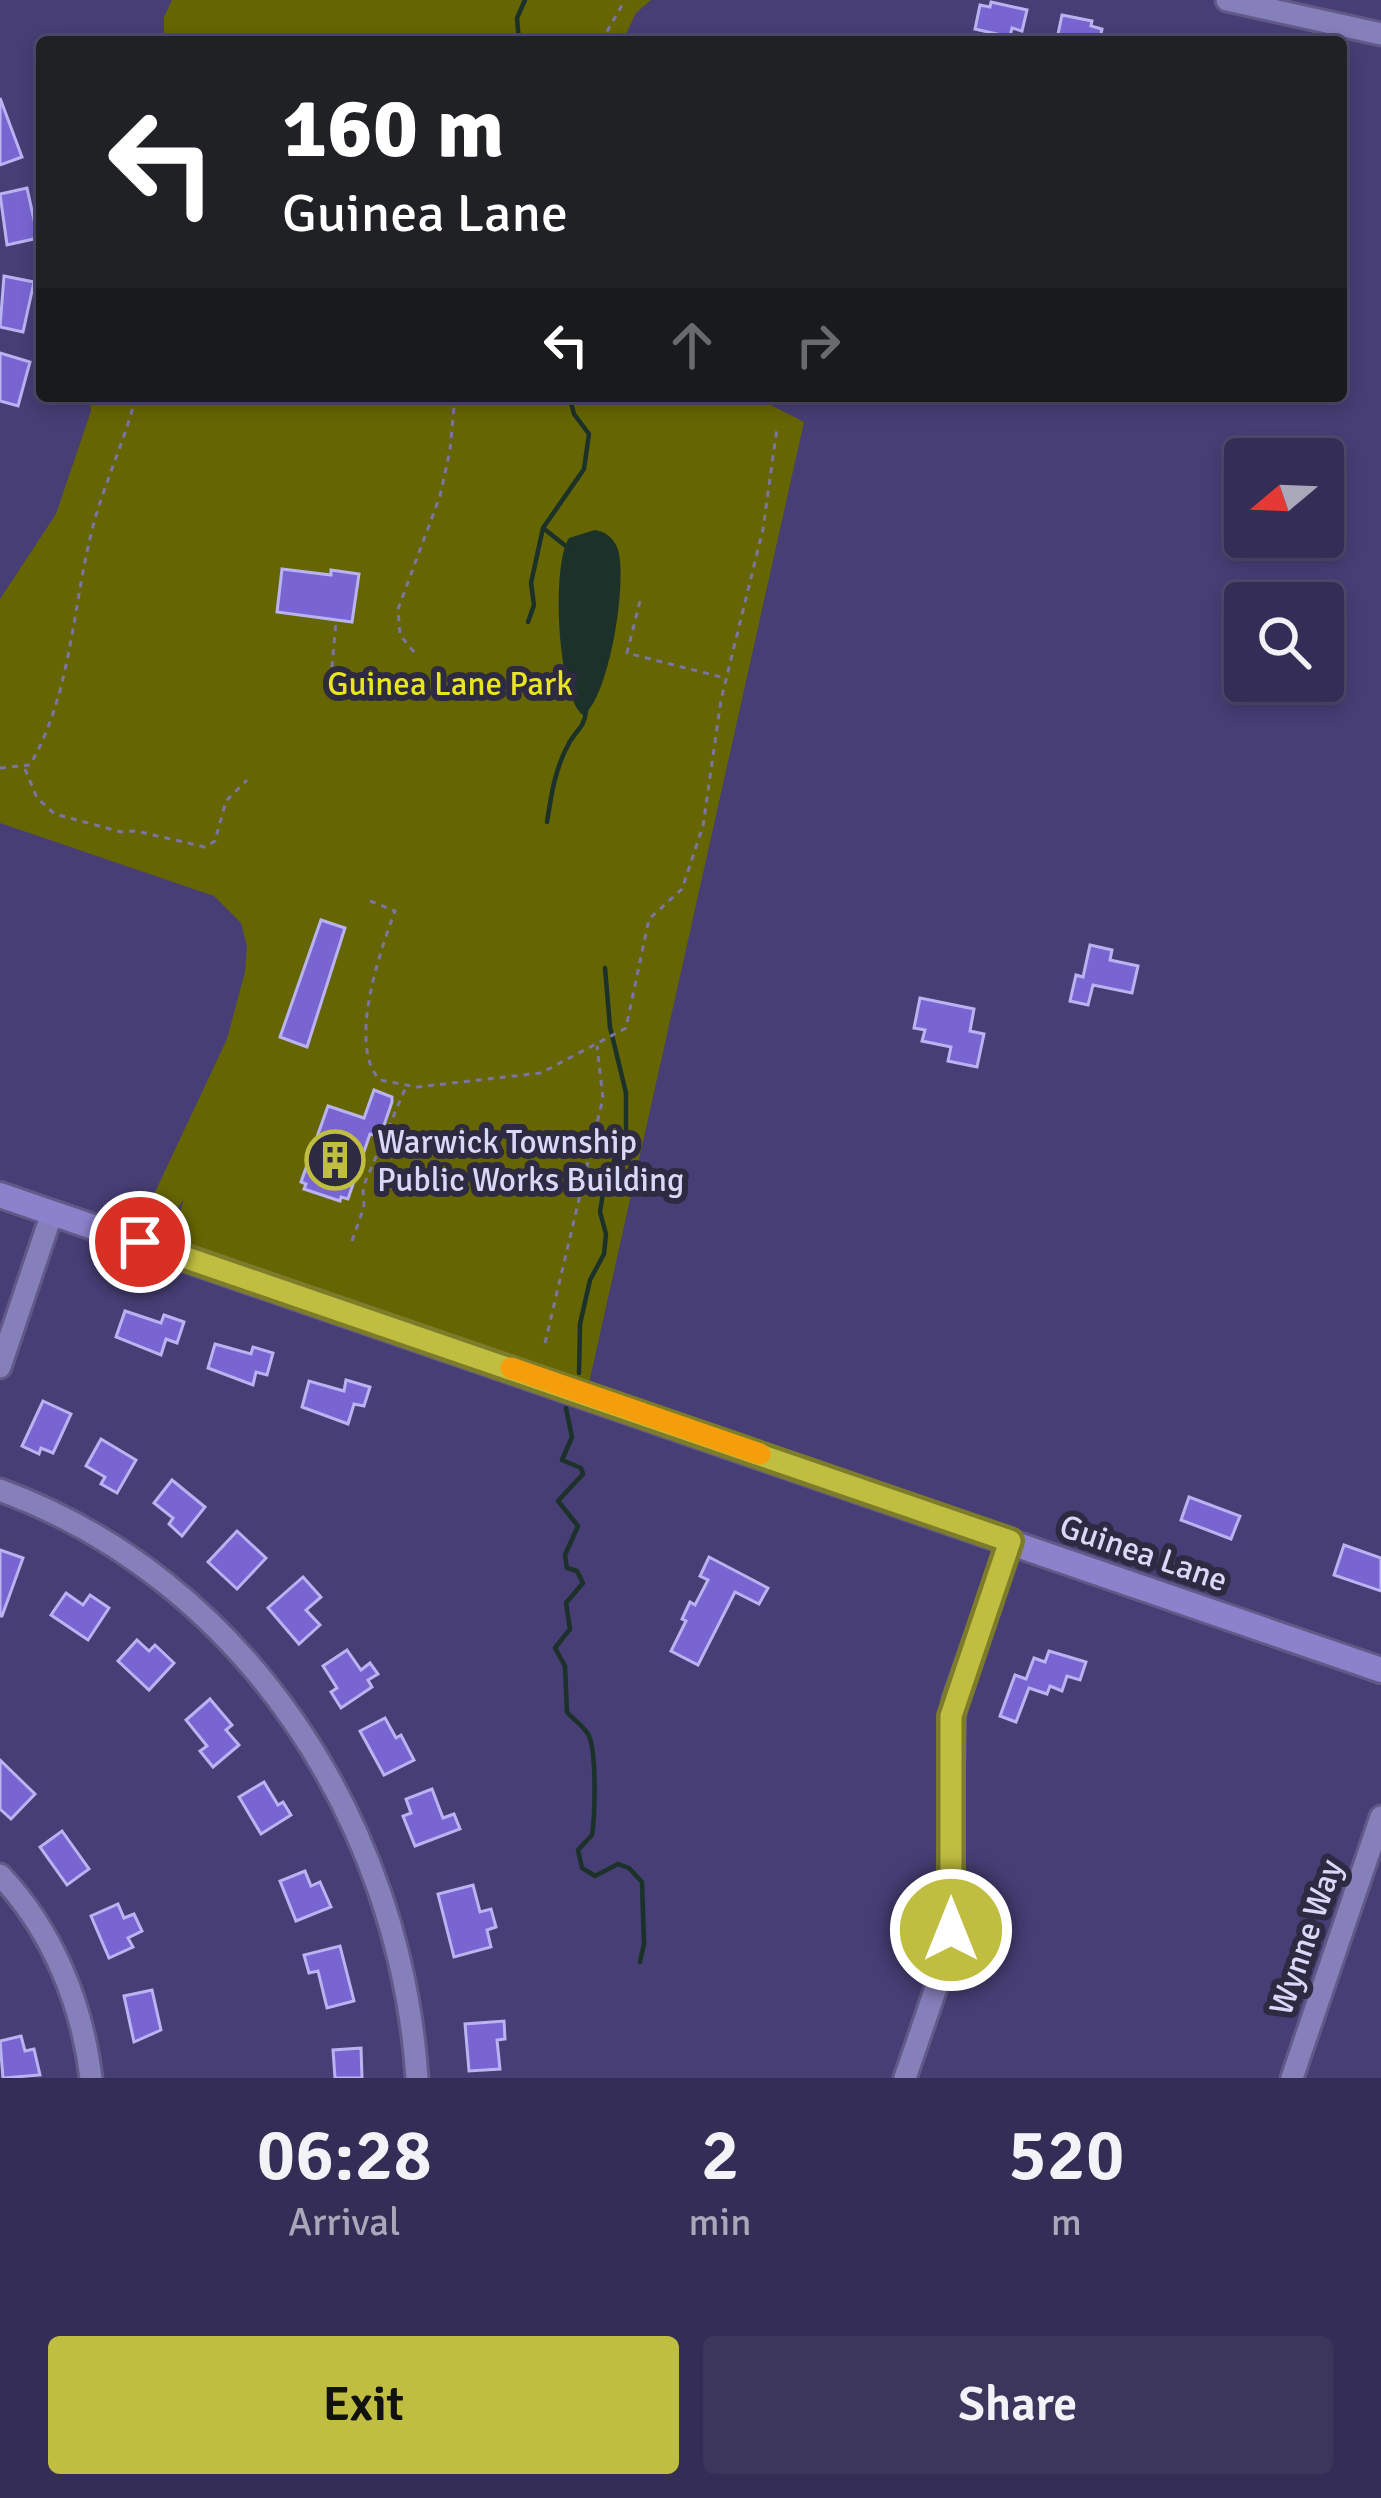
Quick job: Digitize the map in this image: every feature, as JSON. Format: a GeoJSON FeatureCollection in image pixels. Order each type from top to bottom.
{"type":"FeatureCollection","features":[{"type":"Feature","properties":{"kind":"street"},"geometry":{"type":"LineString","coordinates":[[1229,0],[1381,34]]}},
{"type":"Feature","properties":{"kind":"street","name":"Guinea Lane"},"geometry":{"type":"LineString","coordinates":[[0,1195],[1381,1670]]}},
{"type":"Feature","properties":{"kind":"street"},"geometry":{"type":"LineString","coordinates":[[0,1367],[52,1213]]}},
{"type":"Feature","properties":{"kind":"street"},"geometry":{"type":"LineString","coordinates":[[0,1490],[58,1514],[159,1578],[218,1631],[289,1714],[334,1782],[376,1875],[410,2010],[417,2078]]}},
{"type":"Feature","properties":{"kind":"street"},"geometry":{"type":"LineString","coordinates":[[905,2078],[949,1950],[954,1699],[1010,1541]]}},
{"type":"Feature","properties":{"kind":"street","name":"Wynne Way"},"geometry":{"type":"LineString","coordinates":[[1292,2078],[1381,1816]]}},
{"type":"Feature","properties":{"kind":"street"},"geometry":{"type":"LineString","coordinates":[[0,1875],[44,1933],[65,1976],[84,2033],[91,2078]]}},
{"type":"Feature","properties":{"kind":"path"},"geometry":{"type":"LineString","coordinates":[[604,36],[625,0]]}},
{"type":"Feature","properties":{"kind":"path"},"geometry":{"type":"LineString","coordinates":[[0,768],[25,767],[34,757],[58,696],[96,514],[134,402]]}},
{"type":"Feature","properties":{"kind":"path"},"geometry":{"type":"LineString","coordinates":[[414,652],[400,635],[398,609],[440,496],[454,402]]}},
{"type":"Feature","properties":{"kind":"path"},"geometry":{"type":"LineString","coordinates":[[370,901],[395,910],[368,1006],[368,1065],[380,1080],[405,1087],[541,1073],[630,1023],[649,919],[682,889],[703,826],[727,679],[763,530],[777,428]]}},
{"type":"Feature","properties":{"kind":"path"},"geometry":{"type":"LineString","coordinates":[[640,601],[627,653],[727,679]]}},
{"type":"Feature","properties":{"kind":"path"},"geometry":{"type":"LineString","coordinates":[[330,691],[336,621]]}},
{"type":"Feature","properties":{"kind":"path"},"geometry":{"type":"LineString","coordinates":[[25,767],[37,798],[55,814],[205,847],[215,841],[226,801],[247,780]]}},
{"type":"Feature","properties":{"kind":"path"},"geometry":{"type":"LineString","coordinates":[[545,1342],[603,1098],[599,1043]]}},
{"type":"Feature","properties":{"kind":"path"},"geometry":{"type":"LineString","coordinates":[[352,1240],[364,1207],[363,1187],[405,1087]]}},
{"type":"Feature","properties":{"kind":"path"},"geometry":{"type":"LineString","coordinates":[[353,1184],[363,1187]]}},
{"type":"Feature","properties":{"kind":"green space"},"geometry":{"type":"Polygon","coordinates":[[[172,0],[651,0],[636,13],[625,36],[164,36],[164,17],[172,0]]]}},
{"type":"Feature","properties":{"kind":"green space","name":"Guinea Lane Park"},"geometry":{"type":"Polygon","coordinates":[[[90,402],[765,402],[804,422],[589,1383],[527,1366],[171,1241],[184,1199],[177,1209],[159,1217],[149,1205],[227,1039],[245,972],[247,946],[241,923],[214,896],[0,823],[0,599],[56,514],[90,402]]]}},
{"type":"Feature","properties":{"kind":"shaded area"},"geometry":{"type":"Polygon","coordinates":[[[595,530],[608,535],[617,547],[620,583],[608,662],[601,686],[583,715],[574,703],[562,658],[560,574],[569,538],[595,530]]]}},
{"type":"Feature","properties":{"kind":"building"},"geometry":{"type":"Polygon","coordinates":[[[991,2],[1027,10],[1022,31],[1012,28],[1006,36],[975,29],[980,5],[990,7],[991,2]]]}},
{"type":"Feature","properties":{"kind":"building"},"geometry":{"type":"Polygon","coordinates":[[[1062,15],[1092,21],[1091,26],[1102,29],[1100,36],[1058,34],[1062,15]]]}},
{"type":"Feature","properties":{"kind":"building"},"geometry":{"type":"Polygon","coordinates":[[[0,98],[22,157],[0,165],[0,98]]]}},
{"type":"Feature","properties":{"kind":"building"},"geometry":{"type":"Polygon","coordinates":[[[27,188],[36,238],[7,245],[0,194],[27,188]]]}},
{"type":"Feature","properties":{"kind":"building"},"geometry":{"type":"Polygon","coordinates":[[[4,276],[34,282],[23,332],[0,327],[4,276]]]}},
{"type":"Feature","properties":{"kind":"building"},"geometry":{"type":"Polygon","coordinates":[[[0,353],[30,362],[18,406],[0,401],[0,353]]]}},
{"type":"Feature","properties":{"kind":"building"},"geometry":{"type":"Polygon","coordinates":[[[282,569],[359,574],[352,622],[277,612],[282,569]]]}},
{"type":"Feature","properties":{"kind":"building"},"geometry":{"type":"Polygon","coordinates":[[[321,920],[345,928],[307,1047],[280,1037],[321,920]]]}},
{"type":"Feature","properties":{"kind":"building"},"geometry":{"type":"Polygon","coordinates":[[[1090,945],[1112,950],[1110,960],[1138,966],[1132,993],[1093,985],[1088,1005],[1070,1001],[1076,975],[1083,977],[1090,945]]]}},
{"type":"Feature","properties":{"kind":"building"},"geometry":{"type":"Polygon","coordinates":[[[920,998],[974,1009],[970,1031],[984,1034],[977,1067],[948,1061],[951,1047],[922,1041],[925,1030],[914,1028],[920,998]]]}},
{"type":"Feature","properties":{"kind":"building","name":"Warwick Township Public Works Building"},"geometry":{"type":"Polygon","coordinates":[[[374,1090],[392,1097],[392,1102],[380,1137],[370,1134],[348,1199],[341,1197],[340,1201],[304,1189],[306,1184],[301,1182],[328,1106],[364,1118],[374,1090]]]}},
{"type":"Feature","properties":{"kind":"building"},"geometry":{"type":"Polygon","coordinates":[[[125,1311],[161,1323],[164,1315],[184,1322],[177,1343],[166,1339],[161,1355],[116,1337],[125,1311]]]}},
{"type":"Feature","properties":{"kind":"building"},"geometry":{"type":"Polygon","coordinates":[[[215,1344],[251,1354],[253,1347],[273,1353],[267,1375],[256,1372],[253,1385],[208,1368],[215,1344]]]}},
{"type":"Feature","properties":{"kind":"building"},"geometry":{"type":"Polygon","coordinates":[[[346,1380],[370,1387],[364,1406],[354,1404],[348,1424],[302,1407],[309,1381],[344,1391],[346,1380]]]}},
{"type":"Feature","properties":{"kind":"building"},"geometry":{"type":"Polygon","coordinates":[[[43,1401],[71,1414],[53,1453],[41,1448],[39,1454],[22,1446],[43,1401]]]}},
{"type":"Feature","properties":{"kind":"building"},"geometry":{"type":"Polygon","coordinates":[[[101,1439],[136,1460],[117,1493],[101,1484],[105,1477],[86,1466],[101,1439]]]}},
{"type":"Feature","properties":{"kind":"building"},"geometry":{"type":"Polygon","coordinates":[[[172,1480],[205,1507],[182,1536],[169,1524],[173,1518],[154,1503],[172,1480]]]}},
{"type":"Feature","properties":{"kind":"building"},"geometry":{"type":"Polygon","coordinates":[[[1189,1497],[1240,1516],[1231,1539],[1181,1520],[1189,1497]]]}},
{"type":"Feature","properties":{"kind":"building"},"geometry":{"type":"Polygon","coordinates":[[[237,1531],[266,1558],[237,1589],[208,1562],[237,1531]]]}},
{"type":"Feature","properties":{"kind":"building"},"geometry":{"type":"Polygon","coordinates":[[[1344,1545],[1381,1558],[1381,1591],[1334,1575],[1344,1545]]]}},
{"type":"Feature","properties":{"kind":"building"},"geometry":{"type":"Polygon","coordinates":[[[0,1550],[23,1558],[2,1616],[0,1616],[0,1550]]]}},
{"type":"Feature","properties":{"kind":"building"},"geometry":{"type":"Polygon","coordinates":[[[709,1557],[768,1588],[759,1604],[735,1592],[698,1665],[671,1651],[690,1602],[695,1605],[708,1580],[700,1576],[709,1557]]]}},
{"type":"Feature","properties":{"kind":"building"},"geometry":{"type":"Polygon","coordinates":[[[303,1577],[321,1597],[306,1610],[320,1625],[299,1644],[268,1608],[303,1577]]]}},
{"type":"Feature","properties":{"kind":"building"},"geometry":{"type":"Polygon","coordinates":[[[66,1593],[83,1605],[90,1595],[109,1608],[88,1640],[51,1615],[66,1593]]]}},
{"type":"Feature","properties":{"kind":"building"},"geometry":{"type":"Polygon","coordinates":[[[137,1640],[149,1651],[155,1645],[174,1663],[149,1690],[118,1661],[137,1640]]]}},
{"type":"Feature","properties":{"kind":"building"},"geometry":{"type":"Polygon","coordinates":[[[347,1650],[361,1670],[370,1663],[378,1674],[368,1680],[372,1687],[341,1708],[331,1692],[337,1688],[323,1666],[347,1650]]]}},
{"type":"Feature","properties":{"kind":"building"},"geometry":{"type":"Polygon","coordinates":[[[1049,1651],[1086,1662],[1080,1680],[1067,1676],[1062,1691],[1050,1686],[1047,1694],[1029,1688],[1016,1722],[1000,1716],[1015,1675],[1026,1679],[1034,1658],[1045,1662],[1049,1651]]]}},
{"type":"Feature","properties":{"kind":"building"},"geometry":{"type":"Polygon","coordinates":[[[210,1699],[232,1725],[226,1730],[239,1745],[213,1767],[200,1751],[207,1746],[186,1720],[210,1699]]]}},
{"type":"Feature","properties":{"kind":"building"},"geometry":{"type":"Polygon","coordinates":[[[385,1718],[414,1760],[384,1775],[360,1731],[385,1718]]]}},
{"type":"Feature","properties":{"kind":"building"},"geometry":{"type":"Polygon","coordinates":[[[0,1760],[35,1794],[11,1819],[0,1809],[0,1760]]]}},
{"type":"Feature","properties":{"kind":"building"},"geometry":{"type":"Polygon","coordinates":[[[264,1782],[278,1805],[283,1802],[291,1815],[261,1834],[239,1797],[264,1782]]]}},
{"type":"Feature","properties":{"kind":"building"},"geometry":{"type":"Polygon","coordinates":[[[432,1789],[443,1818],[454,1814],[460,1829],[415,1846],[403,1816],[411,1813],[406,1799],[432,1789]]]}},
{"type":"Feature","properties":{"kind":"building"},"geometry":{"type":"Polygon","coordinates":[[[62,1831],[89,1869],[67,1885],[40,1847],[62,1831]]]}},
{"type":"Feature","properties":{"kind":"building"},"geometry":{"type":"Polygon","coordinates":[[[305,1871],[311,1886],[320,1882],[331,1907],[296,1921],[280,1881],[305,1871]]]}},
{"type":"Feature","properties":{"kind":"building"},"geometry":{"type":"Polygon","coordinates":[[[473,1885],[480,1912],[491,1909],[496,1927],[487,1930],[491,1947],[454,1957],[438,1894],[473,1885]]]}},
{"type":"Feature","properties":{"kind":"building"},"geometry":{"type":"Polygon","coordinates":[[[118,1904],[124,1918],[134,1914],[142,1931],[128,1938],[133,1947],[109,1958],[91,1916],[118,1904]]]}},
{"type":"Feature","properties":{"kind":"building"},"geometry":{"type":"Polygon","coordinates":[[[340,1946],[354,2001],[327,2008],[318,1971],[309,1973],[304,1955],[340,1946]]]}},
{"type":"Feature","properties":{"kind":"building"},"geometry":{"type":"Polygon","coordinates":[[[152,1990],[161,2030],[134,2042],[124,1996],[152,1990]]]}},
{"type":"Feature","properties":{"kind":"building"},"geometry":{"type":"Polygon","coordinates":[[[504,2021],[505,2039],[497,2040],[500,2069],[469,2071],[465,2024],[504,2021]]]}},
{"type":"Feature","properties":{"kind":"building"},"geometry":{"type":"Polygon","coordinates":[[[21,2036],[25,2051],[34,2049],[40,2075],[3,2078],[0,2041],[21,2036]]]}},
{"type":"Feature","properties":{"kind":"building"},"geometry":{"type":"Polygon","coordinates":[[[361,2048],[362,2078],[335,2078],[333,2050],[361,2048]]]}},
{"type":"Feature","properties":{"kind":"waterway"},"geometry":{"type":"LineString","coordinates":[[518,36],[517,18],[525,0]]}},
{"type":"Feature","properties":{"kind":"waterway"},"geometry":{"type":"LineString","coordinates":[[528,622],[543,528],[584,469],[589,434],[574,414],[572,402]]}},
{"type":"Feature","properties":{"kind":"waterway"},"geometry":{"type":"LineString","coordinates":[[543,528],[567,547]]}},
{"type":"Feature","properties":{"kind":"waterway"},"geometry":{"type":"LineString","coordinates":[[547,822],[560,764],[586,711]]}},
{"type":"Feature","properties":{"kind":"waterway"},"geometry":{"type":"LineString","coordinates":[[579,1373],[580,1324],[590,1280],[604,1254],[606,1234],[600,1212],[605,1180],[626,1136],[626,1093],[610,1027],[605,968]]}},
{"type":"Feature","properties":{"kind":"waterway"},"geometry":{"type":"LineString","coordinates":[[566,1408],[572,1437],[562,1460],[581,1468],[583,1474],[558,1501],[578,1526],[565,1555],[567,1568],[577,1571],[583,1583],[566,1603],[570,1629],[555,1648],[565,1666],[567,1712],[591,1742],[594,1783],[592,1835],[578,1850],[582,1868],[595,1876],[618,1864],[642,1882],[640,1962]]}},
{"type":"Feature","properties":{"kind":"slow traffic"},"geometry":{"type":"LineString","coordinates":[[511,1368],[760,1454]]}},
{"type":"Feature","properties":{"kind":"place","name":"Warwick Township Public Works Building"},"geometry":{"type":"Point","coordinates":[335,1160]}},
{"type":"Feature","properties":{"kind":"route"},"geometry":{"type":"LineString","coordinates":[[140,1242],[1010,1541],[951,1716],[951,1930]]}}]}
